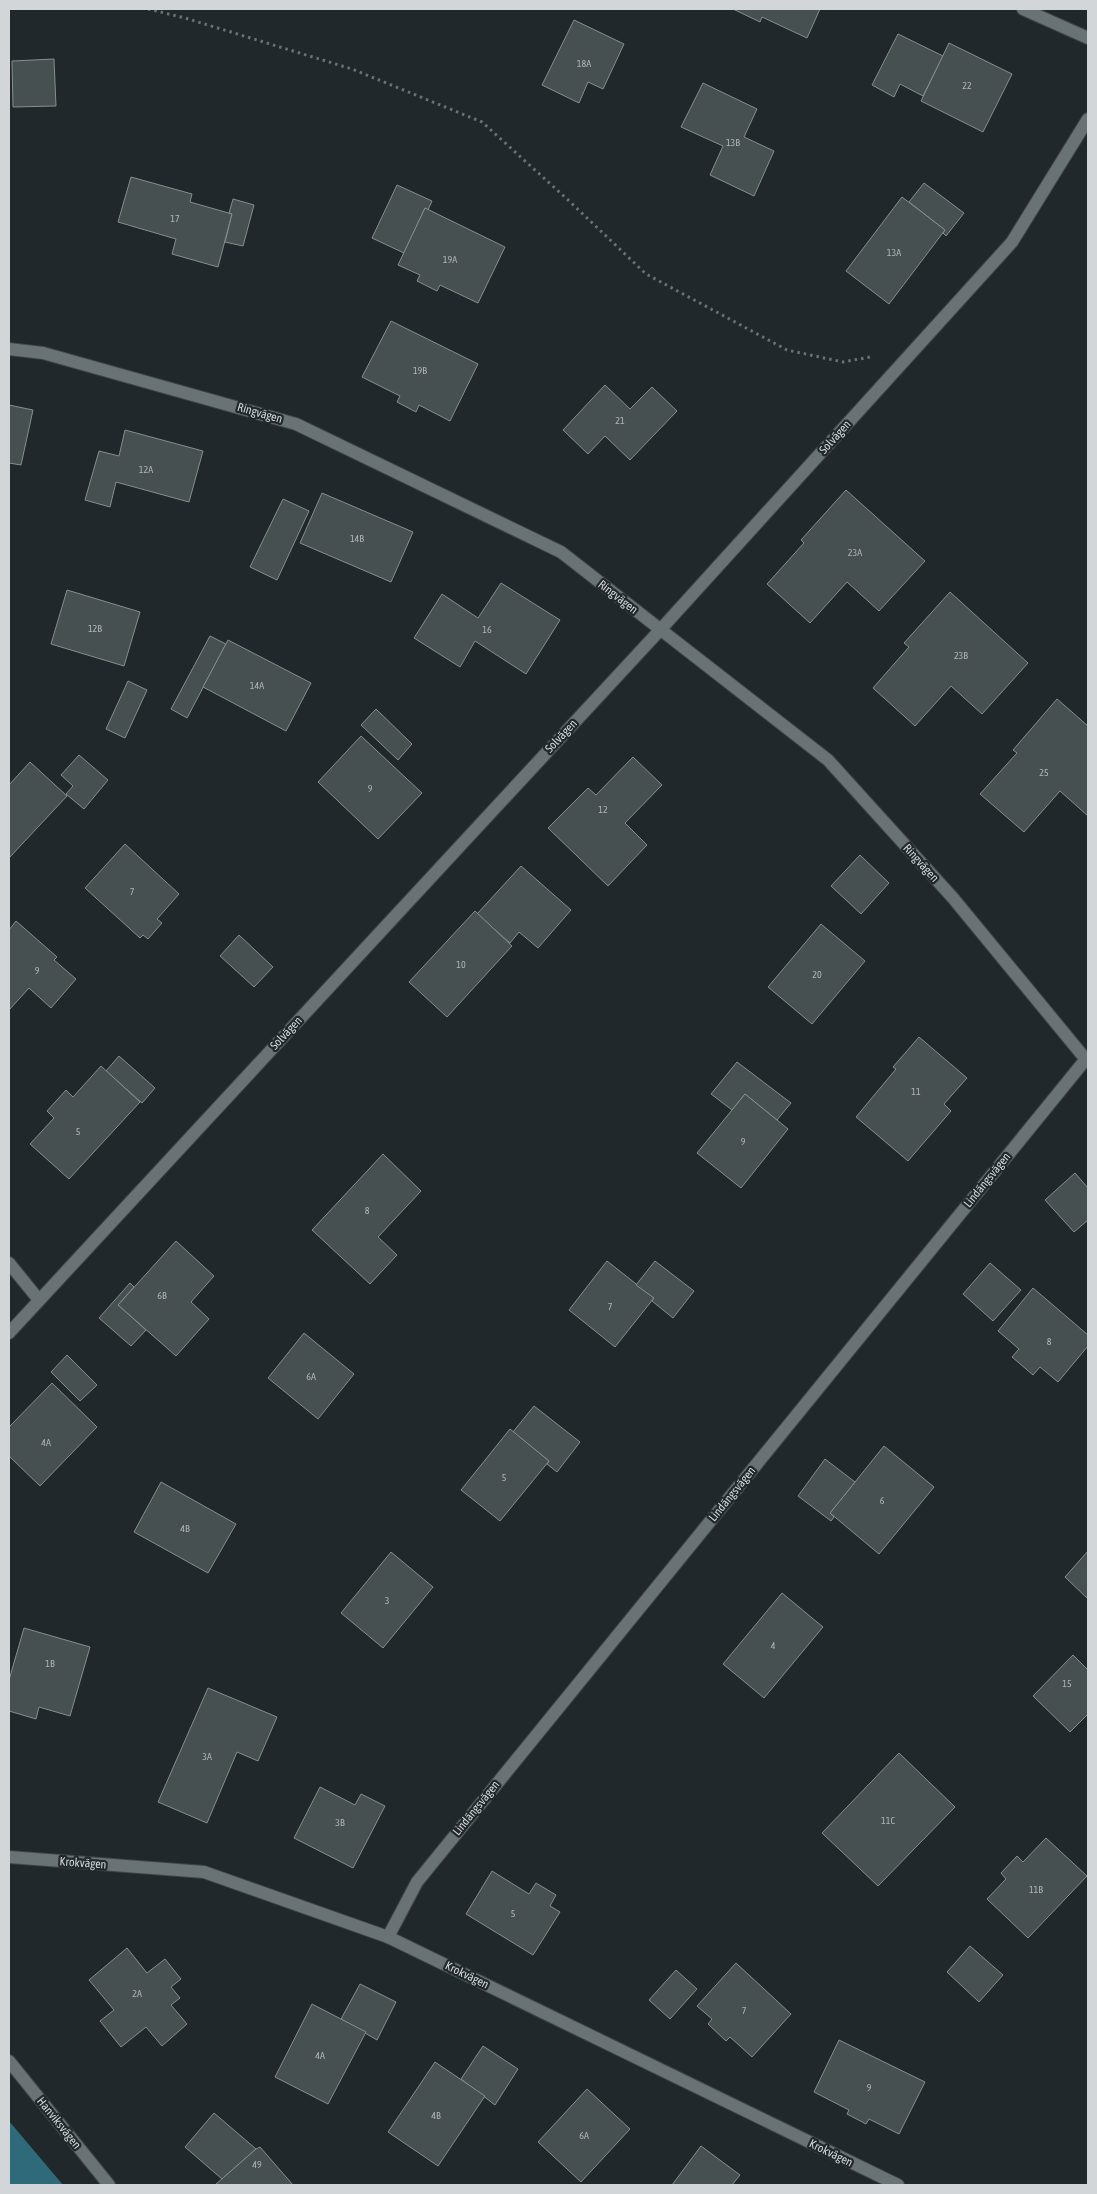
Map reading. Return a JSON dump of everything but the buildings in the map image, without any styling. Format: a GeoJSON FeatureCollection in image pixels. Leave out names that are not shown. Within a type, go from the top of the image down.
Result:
{"type":"FeatureCollection","features":[{"type":"Feature","properties":{"kind":"street"},"geometry":{"type":"LineString","coordinates":[[1023,9],[1088,38]]}},
{"type":"Feature","properties":{"kind":"street","name":"Solvägen"},"geometry":{"type":"LineString","coordinates":[[9,1333],[660,630],[1012,242],[1088,119]]}},
{"type":"Feature","properties":{"kind":"street","name":"Ringvägen"},"geometry":{"type":"LineString","coordinates":[[9,349],[43,353],[296,424],[561,552],[828,760],[952,898],[1087,1060]]}},
{"type":"Feature","properties":{"kind":"street","name":"Lindängsvägen"},"geometry":{"type":"LineString","coordinates":[[388,1937],[416,1882],[1087,1060]]}},
{"type":"Feature","properties":{"kind":"street"},"geometry":{"type":"LineString","coordinates":[[9,1263],[39,1300]]}},
{"type":"Feature","properties":{"kind":"street","name":"Krokvägen"},"geometry":{"type":"LineString","coordinates":[[9,1857],[204,1872],[388,1937],[898,2185]]}},
{"type":"Feature","properties":{"kind":"street","name":"Hanviksvägen"},"geometry":{"type":"LineString","coordinates":[[9,2061],[109,2185]]}},
{"type":"Feature","properties":{"kind":"path"},"geometry":{"type":"LineString","coordinates":[[148,9],[185,18],[352,69],[482,122],[567,198],[646,274],[787,350],[842,362],[914,350]]}},
{"type":"Feature","properties":{"kind":"shaded area"},"geometry":{"type":"Polygon","coordinates":[[[9,2121],[63,2185],[9,2185],[9,2121]]]}}]}
